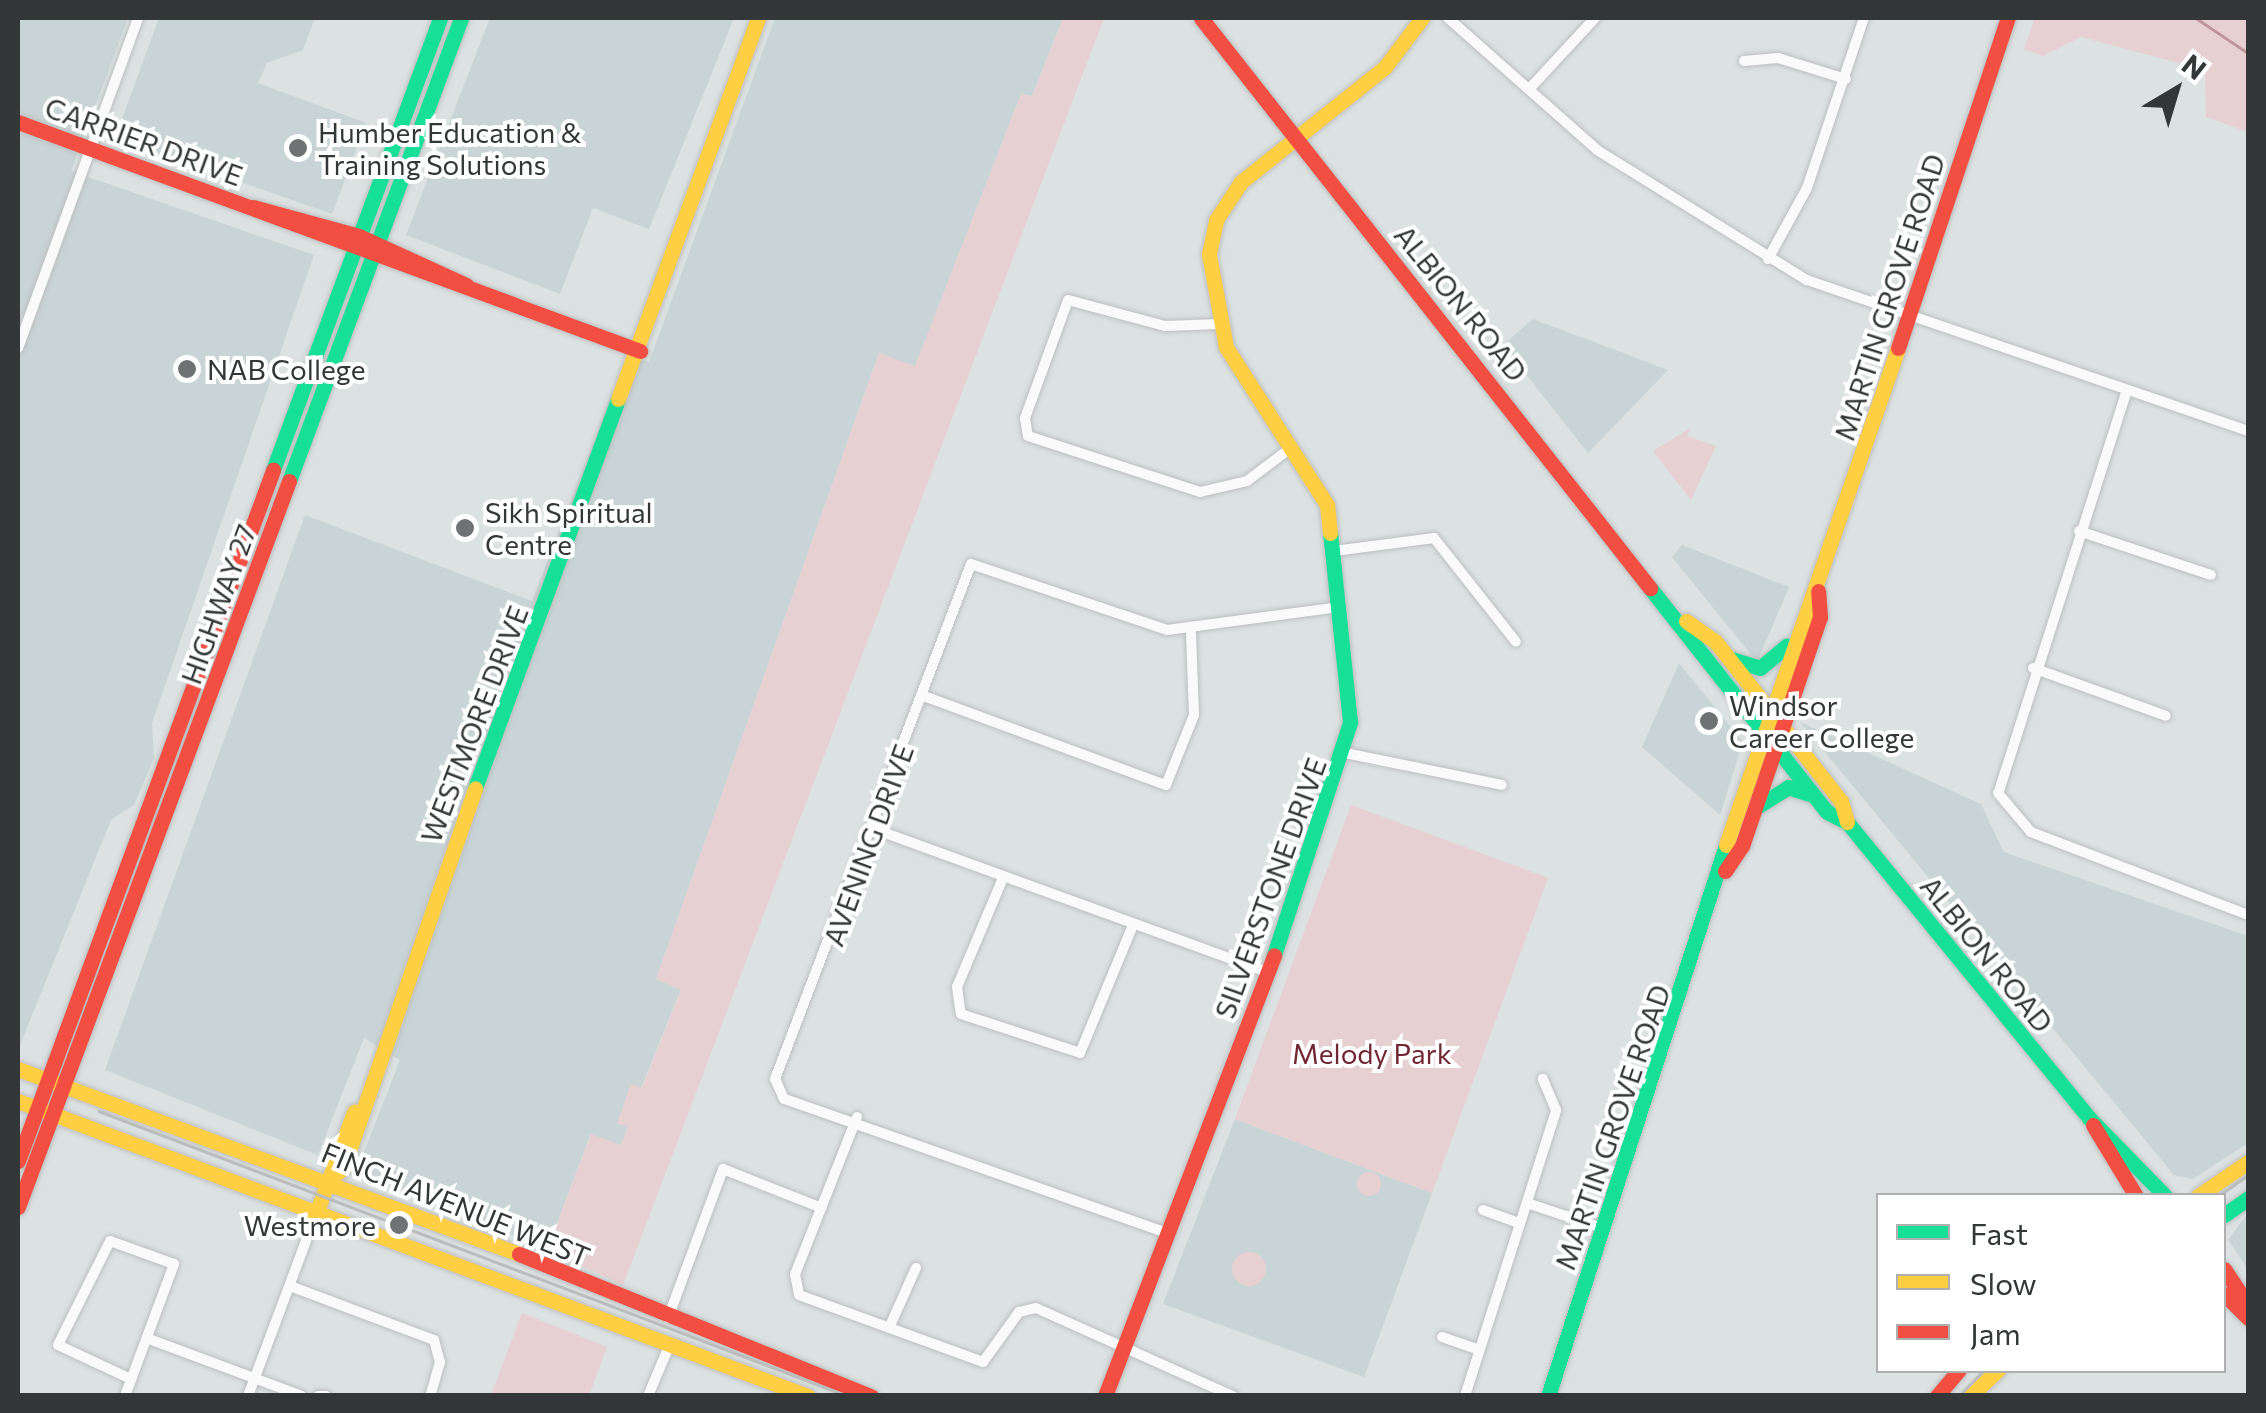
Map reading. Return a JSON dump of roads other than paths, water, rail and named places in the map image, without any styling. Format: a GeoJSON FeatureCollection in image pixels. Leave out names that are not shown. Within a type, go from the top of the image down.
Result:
{"type":"FeatureCollection","features":[{"type":"Feature","properties":{"kind":"main road","name":"HIGHWAY 27"},"geometry":{"type":"LineString","coordinates":[[18,1161],[440,18]]}},
{"type":"Feature","properties":{"kind":"main road","name":"HIGHWAY 27"},"geometry":{"type":"LineString","coordinates":[[18,1207],[56,1114],[461,18]]}},
{"type":"Feature","properties":{"kind":"main road","name":"WESTMORE DRIVE"},"geometry":{"type":"LineString","coordinates":[[317,1212],[640,351],[758,18]]}},
{"type":"Feature","properties":{"kind":"main road","name":"ALBION ROAD"},"geometry":{"type":"LineString","coordinates":[[1201,18],[1682,619],[1816,799],[1847,822]]}},
{"type":"Feature","properties":{"kind":"main road","name":"SILVERSTONE DRIVE"},"geometry":{"type":"LineString","coordinates":[[1105,1396],[1268,972],[1345,752],[1351,703],[1334,551],[1323,492],[1234,366],[1219,324],[1209,254],[1216,220],[1236,187],[1385,67],[1422,18]]}},
{"type":"Feature","properties":{"kind":"main road","name":"MARTIN GROVE ROAD"},"geometry":{"type":"LineString","coordinates":[[1548,1396],[1723,874],[1762,731],[1793,638],[1818,591],[2008,18]]}},
{"type":"Feature","properties":{"kind":"main road","name":"CARRIER DRIVE"},"geometry":{"type":"LineString","coordinates":[[18,122],[356,243],[640,351]]}},
{"type":"Feature","properties":{"kind":"main road","name":"MARTIN GROVE ROAD"},"geometry":{"type":"LineString","coordinates":[[1723,874],[1755,808],[1820,617],[1818,591]]}},
{"type":"Feature","properties":{"kind":"main road","name":"ALBION ROAD"},"geometry":{"type":"LineString","coordinates":[[1682,619],[1728,658],[1782,727],[1847,822],[2089,1118],[2162,1193]]}},
{"type":"Feature","properties":{"kind":"main road"},"geometry":{"type":"LineString","coordinates":[[1728,658],[1760,668],[1793,638]]}},
{"type":"Feature","properties":{"kind":"main road"},"geometry":{"type":"LineString","coordinates":[[1755,808],[1788,787],[1816,799]]}},
{"type":"Feature","properties":{"kind":"main road","name":"FINCH AVENUE WEST"},"geometry":{"type":"LineString","coordinates":[[18,1069],[65,1089],[330,1179],[668,1318],[871,1396]]}},
{"type":"Feature","properties":{"kind":"main road","name":"FINCH AVENUE WEST"},"geometry":{"type":"LineString","coordinates":[[18,1079],[46,1082]]}},
{"type":"Feature","properties":{"kind":"main road","name":"FINCH AVENUE WEST"},"geometry":{"type":"LineString","coordinates":[[18,1101],[808,1396]]}},
{"type":"Feature","properties":{"kind":"main road","name":"ALBION ROAD"},"geometry":{"type":"LineString","coordinates":[[2089,1118],[2134,1193]]}},
{"type":"Feature","properties":{"kind":"main road"},"geometry":{"type":"LineString","coordinates":[[2202,1193],[2248,1162]]}},
{"type":"Feature","properties":{"kind":"main road"},"geometry":{"type":"LineString","coordinates":[[2226,1214],[2248,1198]]}},
{"type":"Feature","properties":{"kind":"main road"},"geometry":{"type":"LineString","coordinates":[[2226,1272],[2248,1305]]}},
{"type":"Feature","properties":{"kind":"main road"},"geometry":{"type":"LineString","coordinates":[[2226,1296],[2248,1318]]}},
{"type":"Feature","properties":{"kind":"main road"},"geometry":{"type":"LineString","coordinates":[[1937,1396],[1956,1373]]}},
{"type":"Feature","properties":{"kind":"main road"},"geometry":{"type":"LineString","coordinates":[[1970,1396],[1995,1373]]}},
{"type":"Feature","properties":{"kind":"street"},"geometry":{"type":"LineString","coordinates":[[18,348],[138,18]]}},
{"type":"Feature","properties":{"kind":"street"},"geometry":{"type":"LineString","coordinates":[[1448,18],[1532,86],[1597,150],[1768,259],[1910,316],[2248,431]]}},
{"type":"Feature","properties":{"kind":"street"},"geometry":{"type":"LineString","coordinates":[[1532,86],[1596,18]]}},
{"type":"Feature","properties":{"kind":"street"},"geometry":{"type":"LineString","coordinates":[[1768,259],[1808,188],[1864,18]]}},
{"type":"Feature","properties":{"kind":"street"},"geometry":{"type":"LineString","coordinates":[[1744,61],[1778,58],[1846,79]]}},
{"type":"Feature","properties":{"kind":"street"},"geometry":{"type":"LineString","coordinates":[[1219,324],[1153,324],[1068,300],[1025,418],[1028,436],[1200,492],[1248,481],[1292,447]]}},
{"type":"Feature","properties":{"kind":"street"},"geometry":{"type":"LineString","coordinates":[[2126,390],[1999,770],[2012,819],[2248,915]]}},
{"type":"Feature","properties":{"kind":"street"},"geometry":{"type":"LineString","coordinates":[[2079,530],[2212,576]]}},
{"type":"Feature","properties":{"kind":"street"},"geometry":{"type":"LineString","coordinates":[[1334,551],[1434,538],[1516,642]]}},
{"type":"Feature","properties":{"kind":"street","name":"AVENING DRIVE"},"geometry":{"type":"LineString","coordinates":[[1170,1234],[857,1117],[784,1099],[774,1087],[876,830],[921,695],[971,564],[1192,633],[1341,607]]}},
{"type":"Feature","properties":{"kind":"street"},"geometry":{"type":"LineString","coordinates":[[921,695],[1166,785],[1194,715],[1192,633]]}},
{"type":"Feature","properties":{"kind":"street"},"geometry":{"type":"LineString","coordinates":[[2033,668],[2166,716]]}},
{"type":"Feature","properties":{"kind":"street"},"geometry":{"type":"LineString","coordinates":[[1345,752],[1502,785]]}},
{"type":"Feature","properties":{"kind":"street"},"geometry":{"type":"LineString","coordinates":[[876,830],[1268,972]]}},
{"type":"Feature","properties":{"kind":"street"},"geometry":{"type":"LineString","coordinates":[[1003,878],[956,987],[960,1014],[1080,1052],[1134,925]]}},
{"type":"Feature","properties":{"kind":"street"},"geometry":{"type":"LineString","coordinates":[[1465,1396],[1556,1110],[1543,1079]]}},
{"type":"Feature","properties":{"kind":"street"},"geometry":{"type":"LineString","coordinates":[[857,1117],[793,1286],[889,1328],[983,1362],[1027,1307],[1230,1395]]}},
{"type":"Feature","properties":{"kind":"street"},"geometry":{"type":"LineString","coordinates":[[668,1318],[723,1169],[822,1208]]}},
{"type":"Feature","properties":{"kind":"street"},"geometry":{"type":"LineString","coordinates":[[1527,1203],[1605,1228]]}},
{"type":"Feature","properties":{"kind":"street"},"geometry":{"type":"LineString","coordinates":[[1483,1210],[1519,1222]]}},
{"type":"Feature","properties":{"kind":"street","name":"WESTMORE DRIVE"},"geometry":{"type":"LineString","coordinates":[[248,1396],[317,1212]]}},
{"type":"Feature","properties":{"kind":"street"},"geometry":{"type":"LineString","coordinates":[[125,1396],[149,1340],[174,1264],[110,1240],[58,1345],[131,1379]]}},
{"type":"Feature","properties":{"kind":"street"},"geometry":{"type":"LineString","coordinates":[[889,1328],[916,1268]]}},
{"type":"Feature","properties":{"kind":"street"},"geometry":{"type":"LineString","coordinates":[[290,1286],[434,1340],[440,1362],[430,1396]]}},
{"type":"Feature","properties":{"kind":"street"},"geometry":{"type":"LineString","coordinates":[[1442,1338],[1479,1350]]}},
{"type":"Feature","properties":{"kind":"street"},"geometry":{"type":"LineString","coordinates":[[149,1340],[302,1396]]}},
{"type":"Feature","properties":{"kind":"street"},"geometry":{"type":"LineString","coordinates":[[648,1396],[670,1344]]}},
{"type":"Feature","properties":{"kind":"street"},"geometry":{"type":"LineString","coordinates":[[318,1396],[326,1396]]}},
{"type":"Feature","properties":{"kind":"waterway"},"geometry":{"type":"LineString","coordinates":[[2196,18],[2248,53]]}},
{"type":"Feature","properties":{"kind":"tram line"},"geometry":{"type":"LineString","coordinates":[[99,1111],[848,1396]]}},
{"type":"Feature","properties":{"kind":"tram line"},"geometry":{"type":"LineString","coordinates":[[2222,1193],[2248,1175]]}},
{"type":"Feature","properties":{"kind":"tram line"},"geometry":{"type":"LineString","coordinates":[[1959,1396],[1981,1373]]}},
{"type":"Feature","properties":{"kind":"place","name":"Humber Education & Training Solutions"},"geometry":{"type":"Point","coordinates":[298,148]}},
{"type":"Feature","properties":{"kind":"place","name":"NAB College"},"geometry":{"type":"Point","coordinates":[187,369]}},
{"type":"Feature","properties":{"kind":"place","name":"Sikh Spiritual Centre"},"geometry":{"type":"Point","coordinates":[465,528]}},
{"type":"Feature","properties":{"kind":"place","name":"Windsor Career College"},"geometry":{"type":"Point","coordinates":[1709,721]}},
{"type":"Feature","properties":{"kind":"place","name":"Westmore"},"geometry":{"type":"Point","coordinates":[399,1225]}},
{"type":"Feature","properties":{"kind":"park label","name":"Melody Park"},"geometry":{"type":"Point","coordinates":[1372,1053]}}]}
